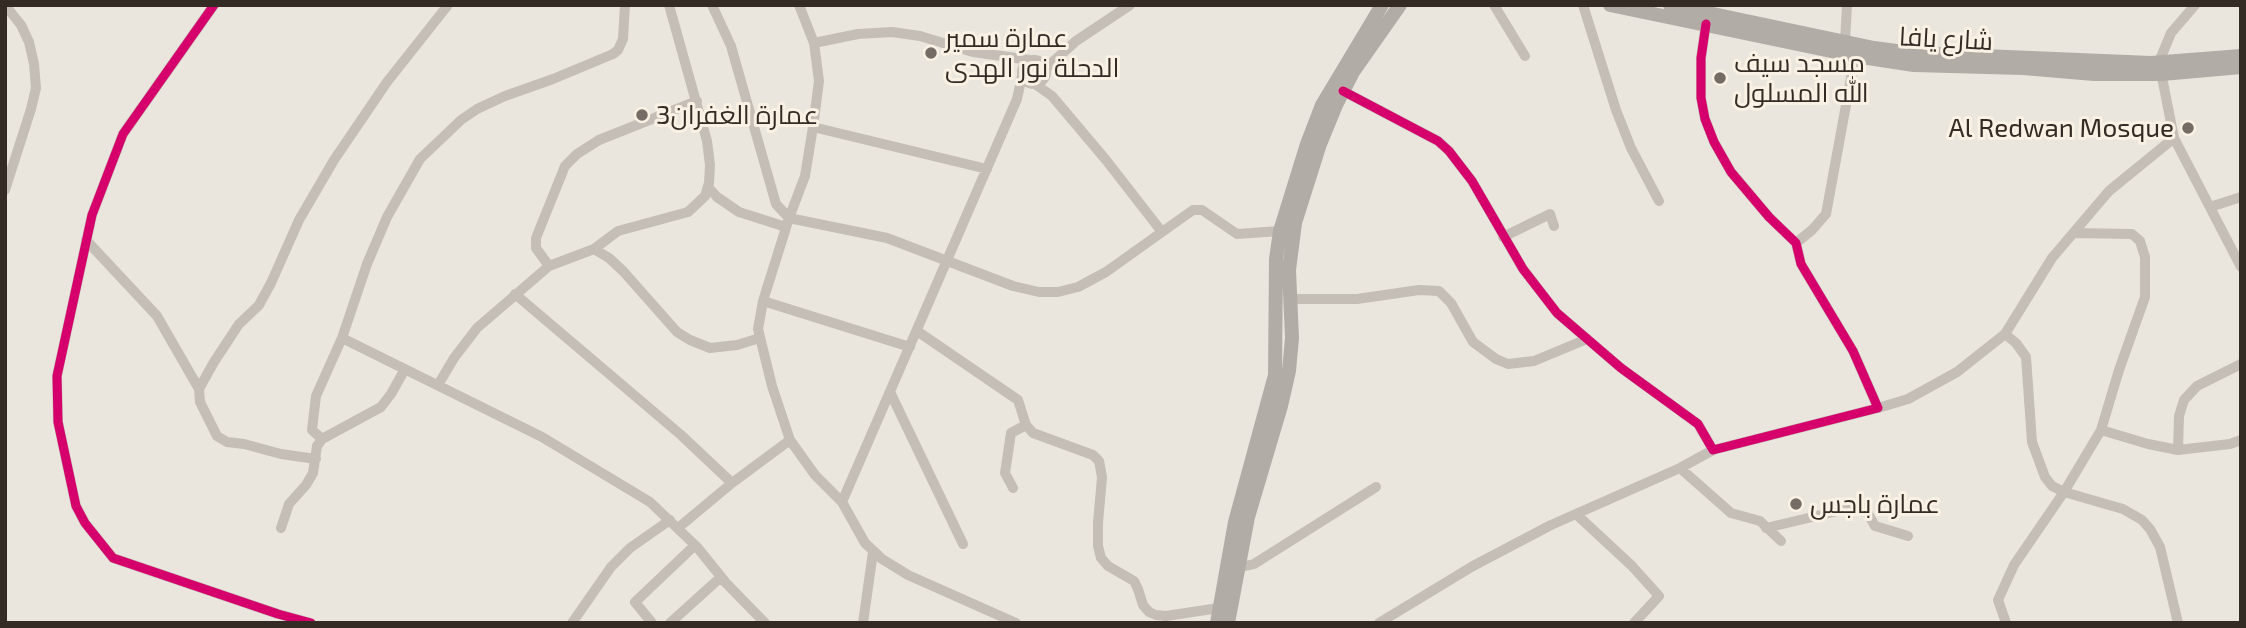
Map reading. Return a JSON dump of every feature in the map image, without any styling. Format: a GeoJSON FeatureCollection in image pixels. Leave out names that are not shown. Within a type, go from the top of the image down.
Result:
{"type":"FeatureCollection","features":[{"type":"Feature","properties":{"kind":"main road"},"geometry":{"type":"LineString","coordinates":[[1216,623],[1235,523],[1275,375],[1276,259],[1280,231],[1322,105],[1382,5]]}},
{"type":"Feature","properties":{"kind":"main road"},"geometry":{"type":"LineString","coordinates":[[1228,623],[1248,517],[1289,371],[1292,338],[1289,270],[1295,223],[1320,144],[1343,91],[1353,72],[1400,5]]}},
{"type":"Feature","properties":{"kind":"main road","name":"شارع يافا"},"geometry":{"type":"LineString","coordinates":[[1611,5],[1914,65],[2023,68],[2094,74],[2241,56]]}},
{"type":"Feature","properties":{"kind":"main road","name":"شارع يافا"},"geometry":{"type":"LineString","coordinates":[[1670,5],[1845,42],[1911,53],[2160,68],[2241,67]]}},
{"type":"Feature","properties":{"kind":"street"},"geometry":{"type":"LineString","coordinates":[[5,5],[21,24],[29,42],[36,88],[5,190]]}},
{"type":"Feature","properties":{"kind":"street"},"geometry":{"type":"LineString","coordinates":[[214,5],[123,134],[92,215],[57,376],[58,422],[76,506],[85,523],[113,558],[311,623]]}},
{"type":"Feature","properties":{"kind":"street"},"geometry":{"type":"LineString","coordinates":[[199,389],[239,324],[259,305],[299,220],[334,160],[387,82],[448,5]]}},
{"type":"Feature","properties":{"kind":"street"},"geometry":{"type":"LineString","coordinates":[[323,439],[312,430],[316,396],[342,338],[367,264],[387,217],[420,159],[461,120],[477,109],[618,50],[623,39],[625,5]]}},
{"type":"Feature","properties":{"kind":"street"},"geometry":{"type":"LineString","coordinates":[[438,385],[477,328],[549,266],[594,249],[618,231],[688,212],[699,204],[708,187],[708,141],[669,5]]}},
{"type":"Feature","properties":{"kind":"street"},"geometry":{"type":"LineString","coordinates":[[712,5],[731,46],[776,204],[787,222]]}},
{"type":"Feature","properties":{"kind":"street"},"geometry":{"type":"LineString","coordinates":[[799,5],[814,43],[819,81],[805,176],[787,222],[759,321],[760,338],[772,386],[790,440],[815,475],[842,502],[873,552],[908,575],[1016,623]]}},
{"type":"Feature","properties":{"kind":"street"},"geometry":{"type":"LineString","coordinates":[[1028,79],[1042,80],[1045,71],[1072,44],[1129,5]]}},
{"type":"Feature","properties":{"kind":"street"},"geometry":{"type":"LineString","coordinates":[[1494,5],[1525,56]]}},
{"type":"Feature","properties":{"kind":"street"},"geometry":{"type":"LineString","coordinates":[[1583,5],[1616,110],[1631,148],[1659,201]]}},
{"type":"Feature","properties":{"kind":"street"},"geometry":{"type":"LineString","coordinates":[[1845,42],[1847,5]]}},
{"type":"Feature","properties":{"kind":"street"},"geometry":{"type":"LineString","coordinates":[[2195,5],[2171,33],[2160,68],[2174,138],[2241,267]]}},
{"type":"Feature","properties":{"kind":"street"},"geometry":{"type":"LineString","coordinates":[[1706,24],[1701,58],[1701,98],[1713,142],[1731,172],[1769,217],[1796,243],[1801,264],[1853,351],[1878,408]]}},
{"type":"Feature","properties":{"kind":"street"},"geometry":{"type":"LineString","coordinates":[[814,43],[858,34],[892,32],[920,36],[973,52],[1041,62],[1052,96]]}},
{"type":"Feature","properties":{"kind":"street"},"geometry":{"type":"LineString","coordinates":[[842,502],[1028,79],[1024,65],[1072,44]]}},
{"type":"Feature","properties":{"kind":"street"},"geometry":{"type":"LineString","coordinates":[[1796,243],[1826,214],[1855,55]]}},
{"type":"Feature","properties":{"kind":"street"},"geometry":{"type":"LineString","coordinates":[[1000,56],[1052,96],[1107,160],[1162,232]]}},
{"type":"Feature","properties":{"kind":"street"},"geometry":{"type":"LineString","coordinates":[[1343,91],[1438,141],[1450,151],[1472,181],[1522,269],[1557,313],[1621,368],[1698,424],[1713,450]]}},
{"type":"Feature","properties":{"kind":"street"},"geometry":{"type":"LineString","coordinates":[[549,266],[536,248],[536,238],[565,166],[577,153],[599,140],[697,101]]}},
{"type":"Feature","properties":{"kind":"street"},"geometry":{"type":"LineString","coordinates":[[813,127],[987,169]]}},
{"type":"Feature","properties":{"kind":"street"},"geometry":{"type":"LineString","coordinates":[[1379,623],[1473,566],[1713,450],[1908,400],[1957,372],[2005,334],[2052,258],[2109,191],[2174,138]]}},
{"type":"Feature","properties":{"kind":"street"},"geometry":{"type":"LineString","coordinates":[[708,187],[717,197],[739,212],[887,238],[1013,286],[1039,292],[1058,292],[1078,287],[1106,272],[1193,210],[1202,210],[1237,234],[1280,231]]}},
{"type":"Feature","properties":{"kind":"street"},"geometry":{"type":"LineString","coordinates":[[2210,207],[2241,197]]}},
{"type":"Feature","properties":{"kind":"street"},"geometry":{"type":"LineString","coordinates":[[1503,237],[1550,214],[1554,226]]}},
{"type":"Feature","properties":{"kind":"street"},"geometry":{"type":"LineString","coordinates":[[2006,623],[1998,600],[2014,565],[2064,492],[2101,430],[2145,297],[2145,257],[2140,241],[2132,234],[2074,233]]}},
{"type":"Feature","properties":{"kind":"street"},"geometry":{"type":"LineString","coordinates":[[86,240],[157,316],[199,389],[201,402],[217,436],[226,442],[316,459]]}},
{"type":"Feature","properties":{"kind":"street"},"geometry":{"type":"LineString","coordinates":[[594,249],[623,271],[677,332],[690,340],[710,348],[737,345],[760,338]]}},
{"type":"Feature","properties":{"kind":"street"},"geometry":{"type":"LineString","coordinates":[[1289,299],[1357,299],[1419,290],[1438,291],[1451,303],[1473,342],[1496,359],[1508,364],[1534,361],[1587,339]]}},
{"type":"Feature","properties":{"kind":"street"},"geometry":{"type":"LineString","coordinates":[[515,294],[681,435],[732,483]]}},
{"type":"Feature","properties":{"kind":"street"},"geometry":{"type":"LineString","coordinates":[[763,301],[909,347]]}},
{"type":"Feature","properties":{"kind":"street"},"geometry":{"type":"LineString","coordinates":[[917,331],[1018,400],[1026,425],[1033,433],[1093,455],[1098,461],[1102,477],[1098,523],[1101,558],[1108,566],[1134,581],[1143,605],[1149,612],[1166,616],[1219,608]]}},
{"type":"Feature","properties":{"kind":"street"},"geometry":{"type":"LineString","coordinates":[[2005,334],[2023,350],[2026,357],[2032,442],[2045,477],[2052,486],[2064,492],[2123,509],[2142,520],[2160,547],[2178,623]]}},
{"type":"Feature","properties":{"kind":"street"},"geometry":{"type":"LineString","coordinates":[[342,338],[542,436],[650,502],[695,545],[765,623]]}},
{"type":"Feature","properties":{"kind":"street"},"geometry":{"type":"LineString","coordinates":[[2178,450],[2179,416],[2184,400],[2197,386],[2241,364]]}},
{"type":"Feature","properties":{"kind":"street"},"geometry":{"type":"LineString","coordinates":[[281,528],[289,504],[313,473],[317,446],[323,439],[381,407],[405,369]]}},
{"type":"Feature","properties":{"kind":"street"},"geometry":{"type":"LineString","coordinates":[[890,392],[963,544]]}},
{"type":"Feature","properties":{"kind":"street"},"geometry":{"type":"LineString","coordinates":[[1013,488],[1005,473],[1011,433],[1026,425]]}},
{"type":"Feature","properties":{"kind":"street"},"geometry":{"type":"LineString","coordinates":[[2101,430],[2178,450],[2230,444],[2241,440]]}},
{"type":"Feature","properties":{"kind":"street"},"geometry":{"type":"LineString","coordinates":[[572,623],[605,575],[630,548],[674,524],[790,440]]}},
{"type":"Feature","properties":{"kind":"street"},"geometry":{"type":"LineString","coordinates":[[1680,468],[1731,513],[1760,521],[1781,541]]}},
{"type":"Feature","properties":{"kind":"street"},"geometry":{"type":"LineString","coordinates":[[1237,568],[1254,564],[1376,487]]}},
{"type":"Feature","properties":{"kind":"street"},"geometry":{"type":"LineString","coordinates":[[1766,528],[1863,505],[1875,526],[1908,536]]}},
{"type":"Feature","properties":{"kind":"street"},"geometry":{"type":"LineString","coordinates":[[1576,514],[1632,566],[1659,596],[1634,623]]}},
{"type":"Feature","properties":{"kind":"street"},"geometry":{"type":"LineString","coordinates":[[652,623],[635,603],[695,545]]}},
{"type":"Feature","properties":{"kind":"street"},"geometry":{"type":"LineString","coordinates":[[863,623],[873,552]]}},
{"type":"Feature","properties":{"kind":"street"},"geometry":{"type":"LineString","coordinates":[[670,623],[722,577]]}},
{"type":"Feature","properties":{"kind":"cycle path"},"geometry":{"type":"LineString","coordinates":[[214,5],[123,134],[92,215],[57,376],[58,422],[76,506],[85,523],[113,558],[311,623]]}},
{"type":"Feature","properties":{"kind":"cycle path"},"geometry":{"type":"LineString","coordinates":[[1343,91],[1438,141],[1449,151],[1472,181],[1523,269],[1557,313],[1621,368],[1698,424],[1713,450],[1878,408],[1853,351],[1801,264],[1796,243],[1769,217],[1731,172],[1714,142],[1705,119],[1701,98],[1701,58],[1706,24]]}},
{"type":"Feature","properties":{"kind":"place","name":"عمارة سمير الدحلة نور الهدى"},"geometry":{"type":"Point","coordinates":[931,53]}},
{"type":"Feature","properties":{"kind":"place","name":"مسجد سيف الله المسلول"},"geometry":{"type":"Point","coordinates":[1720,78]}},
{"type":"Feature","properties":{"kind":"place","name":"عمارة الغفران3"},"geometry":{"type":"Point","coordinates":[642,115]}},
{"type":"Feature","properties":{"kind":"place","name":"Al Redwan Mosque"},"geometry":{"type":"Point","coordinates":[2188,128]}},
{"type":"Feature","properties":{"kind":"place","name":"عمارة باجس"},"geometry":{"type":"Point","coordinates":[1796,504]}}]}
